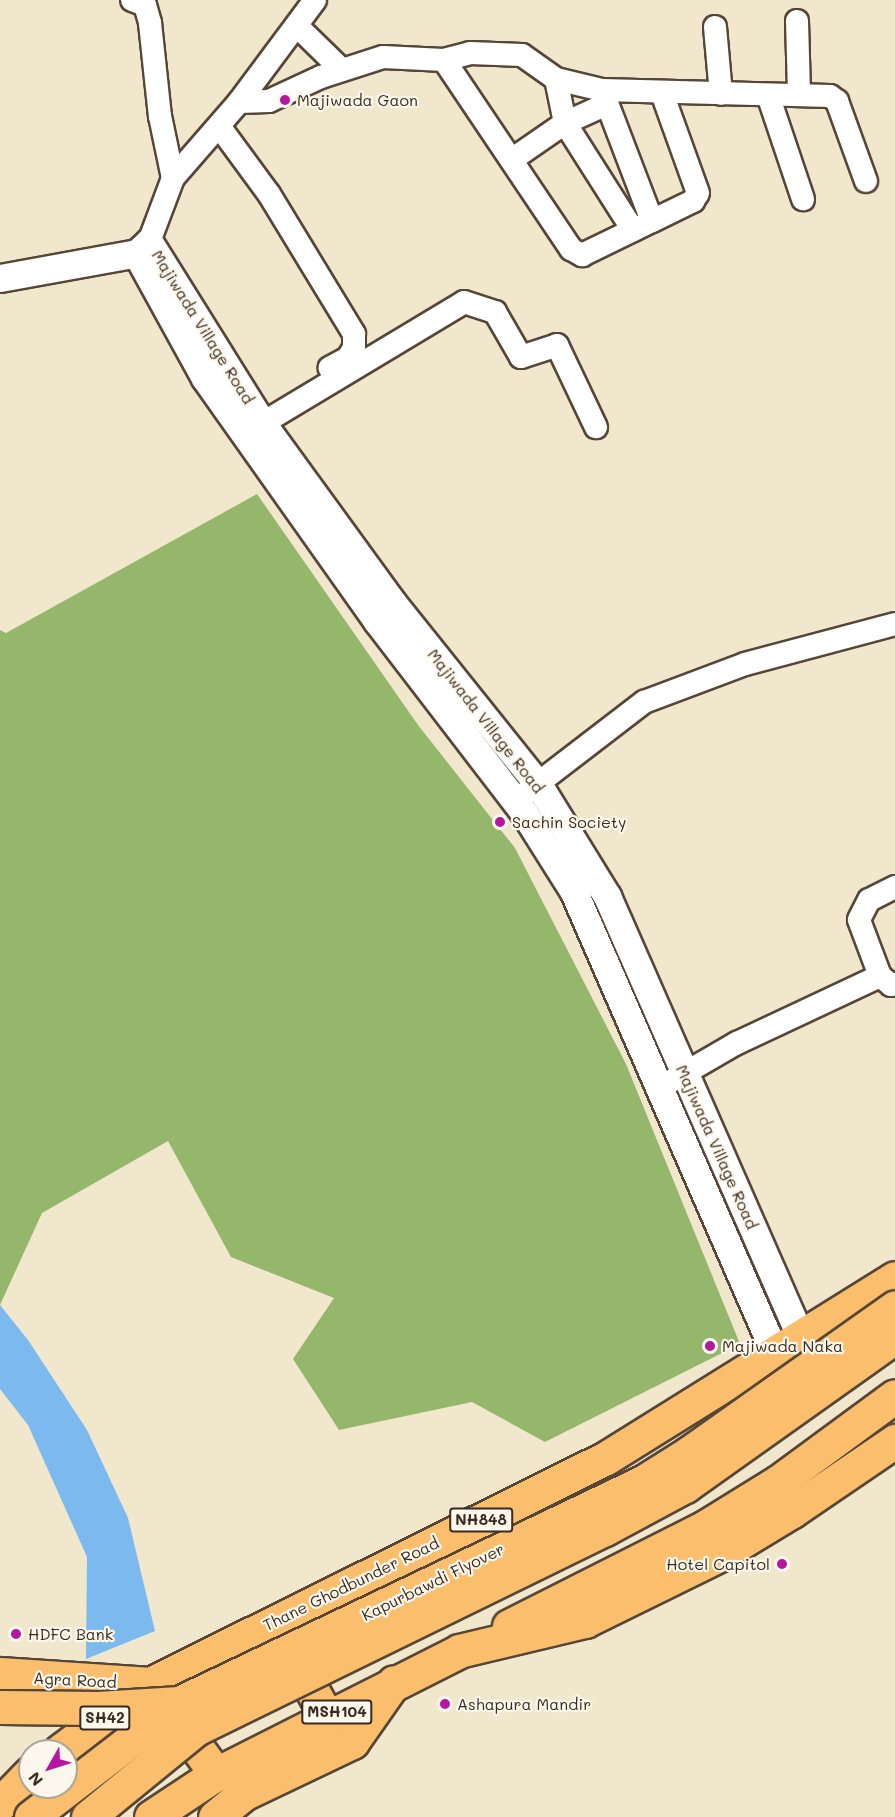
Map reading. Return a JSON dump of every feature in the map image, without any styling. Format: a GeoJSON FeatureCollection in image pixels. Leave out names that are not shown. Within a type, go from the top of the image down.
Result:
{"type":"FeatureCollection","features":[{"type":"Feature","properties":{"kind":"main road","name":"Thane Ghodbunder Road"},"geometry":{"type":"LineString","coordinates":[[76,1739],[150,1684],[606,1458],[787,1343],[895,1278]]}},
{"type":"Feature","properties":{"kind":"main road","name":"Kapurbawdi Flyover"},"geometry":{"type":"LineString","coordinates":[[31,1817],[179,1703],[642,1482],[688,1453],[895,1306]]}},
{"type":"Feature","properties":{"kind":"main road","name":"Kapurbawdi Flyover"},"geometry":{"type":"LineString","coordinates":[[72,1808],[196,1729],[605,1529],[685,1486],[895,1337]]}},
{"type":"Feature","properties":{"kind":"main road"},"geometry":{"type":"LineString","coordinates":[[459,1651],[714,1522],[778,1482],[895,1396]]}},
{"type":"Feature","properties":{"kind":"main road"},"geometry":{"type":"LineString","coordinates":[[459,1651],[585,1621],[723,1553],[895,1441]]}},
{"type":"Feature","properties":{"kind":"main road"},"geometry":{"type":"LineString","coordinates":[[275,1622],[327,1717]]}},
{"type":"Feature","properties":{"kind":"main road","name":"MSH104"},"geometry":{"type":"LineString","coordinates":[[216,1774],[459,1651]]}},
{"type":"Feature","properties":{"kind":"main road","name":"Agra Road"},"geometry":{"type":"LineString","coordinates":[[0,1674],[150,1684]]}},
{"type":"Feature","properties":{"kind":"main road"},"geometry":{"type":"LineString","coordinates":[[215,1817],[244,1793],[352,1743],[394,1682]]}},
{"type":"Feature","properties":{"kind":"main road"},"geometry":{"type":"LineString","coordinates":[[150,1684],[216,1774],[151,1817]]}},
{"type":"Feature","properties":{"kind":"main road"},"geometry":{"type":"LineString","coordinates":[[0,1707],[86,1708],[179,1703]]}},
{"type":"Feature","properties":{"kind":"main road"},"geometry":{"type":"LineString","coordinates":[[0,1768],[18,1771]]}},
{"type":"Feature","properties":{"kind":"main road"},"geometry":{"type":"LineString","coordinates":[[0,1804],[18,1785]]}},
{"type":"Feature","properties":{"kind":"street","name":"Majiwada Village Road"},"geometry":{"type":"LineString","coordinates":[[315,0],[239,102],[173,178],[143,247],[254,422],[392,602],[538,784],[579,875],[607,896],[684,1074],[787,1343]]}},
{"type":"Feature","properties":{"kind":"street"},"geometry":{"type":"LineString","coordinates":[[142,2],[150,23],[160,116],[173,178]]}},
{"type":"Feature","properties":{"kind":"street"},"geometry":{"type":"LineString","coordinates":[[797,21],[799,94]]}},
{"type":"Feature","properties":{"kind":"street"},"geometry":{"type":"LineString","coordinates":[[297,26],[342,69]]}},
{"type":"Feature","properties":{"kind":"street"},"geometry":{"type":"LineString","coordinates":[[715,27],[721,94]]}},
{"type":"Feature","properties":{"kind":"street"},"geometry":{"type":"LineString","coordinates":[[239,102],[269,101],[342,69],[383,57],[444,60],[470,53],[522,56],[556,79],[604,97],[662,93],[830,96],[837,100],[866,181]]}},
{"type":"Feature","properties":{"kind":"street"},"geometry":{"type":"LineString","coordinates":[[444,60],[571,249],[582,255],[693,201],[698,193],[662,93]]}},
{"type":"Feature","properties":{"kind":"street"},"geometry":{"type":"LineString","coordinates":[[556,79],[565,123],[642,226]]}},
{"type":"Feature","properties":{"kind":"street"},"geometry":{"type":"LineString","coordinates":[[768,95],[803,199]]}},
{"type":"Feature","properties":{"kind":"street"},"geometry":{"type":"LineString","coordinates":[[604,97],[642,226]]}},
{"type":"Feature","properties":{"kind":"street"},"geometry":{"type":"LineString","coordinates":[[520,154],[604,97]]}},
{"type":"Feature","properties":{"kind":"street"},"geometry":{"type":"LineString","coordinates":[[219,126],[269,194],[354,334],[354,348],[348,358],[254,422]]}},
{"type":"Feature","properties":{"kind":"street"},"geometry":{"type":"LineString","coordinates":[[0,278],[143,247]]}},
{"type":"Feature","properties":{"kind":"street"},"geometry":{"type":"LineString","coordinates":[[254,422],[464,302],[495,312],[521,357],[557,345],[596,426]]}},
{"type":"Feature","properties":{"kind":"street"},"geometry":{"type":"LineString","coordinates":[[254,422],[377,621],[515,801],[579,875],[661,1087],[787,1343]]}},
{"type":"Feature","properties":{"kind":"street"},"geometry":{"type":"LineString","coordinates":[[515,801],[644,702],[744,664],[895,624]]}},
{"type":"Feature","properties":{"kind":"street"},"geometry":{"type":"LineString","coordinates":[[661,1087],[737,1043],[888,980],[859,920],[869,900],[895,886]]}},
{"type":"Feature","properties":{"kind":"green space"},"geometry":{"type":"Polygon","coordinates":[[[257,494],[418,725],[515,848],[626,1064],[740,1344],[545,1442],[472,1402],[339,1430],[293,1359],[334,1298],[231,1257],[168,1141],[42,1213],[0,1305],[0,630],[6,633],[257,494]]]}},
{"type":"Feature","properties":{"kind":"water"},"geometry":{"type":"Polygon","coordinates":[[[0,1305],[28,1340],[87,1430],[128,1518],[155,1631],[86,1659],[87,1557],[28,1425],[0,1389],[0,1305]]]}},
{"type":"Feature","properties":{"kind":"place","name":"Majiwada Gaon"},"geometry":{"type":"Point","coordinates":[285,100]}},
{"type":"Feature","properties":{"kind":"place","name":"Sachin Society"},"geometry":{"type":"Point","coordinates":[500,822]}},
{"type":"Feature","properties":{"kind":"place","name":"Majiwada Naka"},"geometry":{"type":"Point","coordinates":[710,1346]}},
{"type":"Feature","properties":{"kind":"place","name":"Hotel Capitol"},"geometry":{"type":"Point","coordinates":[782,1564]}},
{"type":"Feature","properties":{"kind":"place","name":"HDFC Bank"},"geometry":{"type":"Point","coordinates":[16,1634]}},
{"type":"Feature","properties":{"kind":"place","name":"Ashapura Mandir"},"geometry":{"type":"Point","coordinates":[445,1704]}}]}
